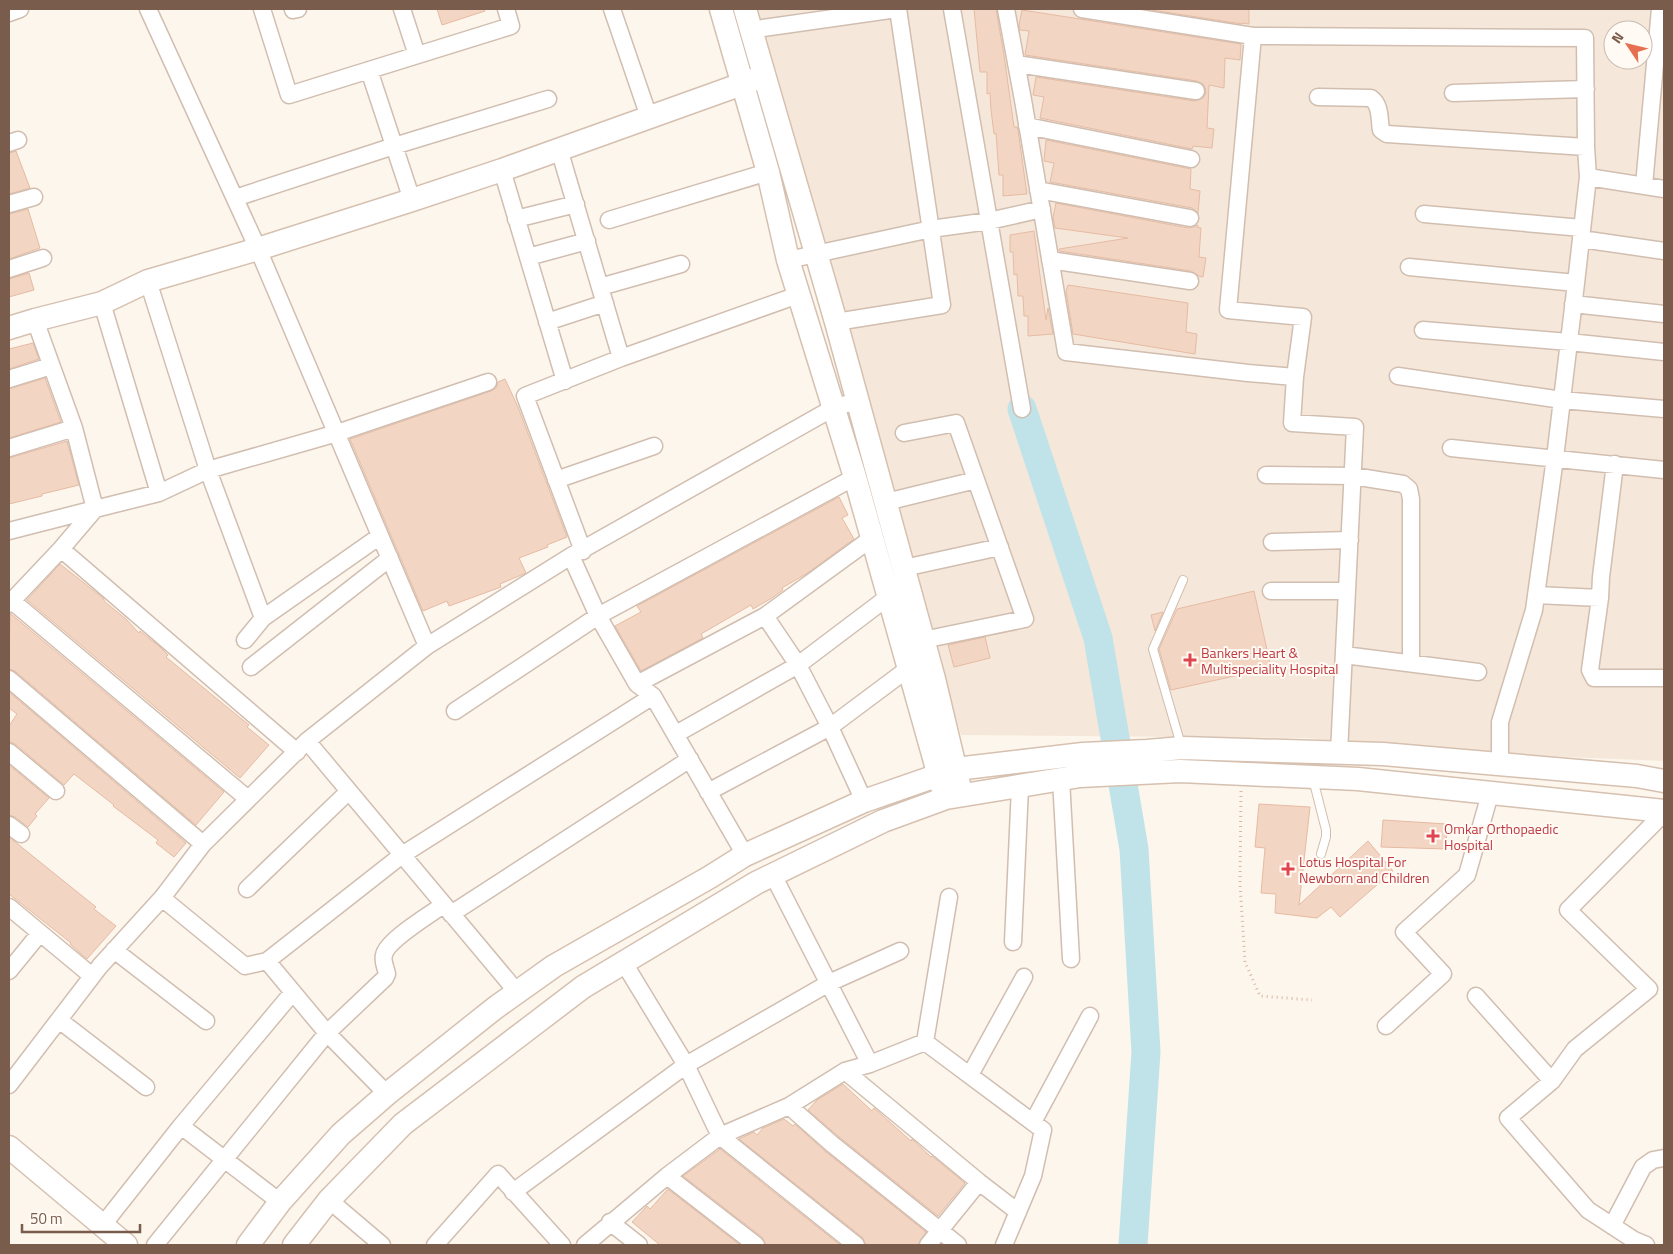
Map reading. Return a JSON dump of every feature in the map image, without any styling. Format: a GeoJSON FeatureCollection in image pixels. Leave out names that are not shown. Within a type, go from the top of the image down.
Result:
{"type":"FeatureCollection","features":[{"type":"Feature","properties":{"kind":"street"},"geometry":{"type":"LineString","coordinates":[[9,13],[20,9]]}},
{"type":"Feature","properties":{"kind":"street"},"geometry":{"type":"LineString","coordinates":[[148,9],[258,249],[427,646]]}},
{"type":"Feature","properties":{"kind":"street"},"geometry":{"type":"LineString","coordinates":[[262,9],[289,95],[511,26],[506,9]]}},
{"type":"Feature","properties":{"kind":"street"},"geometry":{"type":"LineString","coordinates":[[402,9],[417,55]]}},
{"type":"Feature","properties":{"kind":"street"},"geometry":{"type":"LineString","coordinates":[[612,9],[649,117]]}},
{"type":"Feature","properties":{"kind":"street"},"geometry":{"type":"LineString","coordinates":[[721,9],[768,172],[798,295],[855,477],[909,668],[948,772]]}},
{"type":"Feature","properties":{"kind":"street"},"geometry":{"type":"LineString","coordinates":[[744,9],[836,322],[904,568],[923,640],[953,797]]}},
{"type":"Feature","properties":{"kind":"street"},"geometry":{"type":"LineString","coordinates":[[763,28],[898,9],[942,305],[836,322]]}},
{"type":"Feature","properties":{"kind":"street"},"geometry":{"type":"LineString","coordinates":[[952,9],[1022,408]]}},
{"type":"Feature","properties":{"kind":"street"},"geometry":{"type":"LineString","coordinates":[[1006,9],[1066,352],[1295,377]]}},
{"type":"Feature","properties":{"kind":"street"},"geometry":{"type":"LineString","coordinates":[[1082,9],[1253,36],[1585,38],[1588,177],[1576,283],[1534,610],[1500,722],[1500,765]]}},
{"type":"Feature","properties":{"kind":"street"},"geometry":{"type":"LineString","coordinates":[[1644,186],[1660,9]]}},
{"type":"Feature","properties":{"kind":"street"},"geometry":{"type":"LineString","coordinates":[[1253,36],[1228,310],[1303,317],[1295,377],[1292,423],[1355,427],[1339,753]]}},
{"type":"Feature","properties":{"kind":"street"},"geometry":{"type":"LineString","coordinates":[[1016,64],[1196,91]]}},
{"type":"Feature","properties":{"kind":"street"},"geometry":{"type":"LineString","coordinates":[[369,70],[412,200]]}},
{"type":"Feature","properties":{"kind":"street"},"geometry":{"type":"LineString","coordinates":[[9,328],[102,303],[148,281],[258,249],[502,170],[764,76]]}},
{"type":"Feature","properties":{"kind":"street"},"geometry":{"type":"LineString","coordinates":[[1453,93],[1586,89]]}},
{"type":"Feature","properties":{"kind":"street"},"geometry":{"type":"LineString","coordinates":[[1318,97],[1371,98],[1378,106],[1381,130],[1388,134],[1586,148]]}},
{"type":"Feature","properties":{"kind":"street"},"geometry":{"type":"LineString","coordinates":[[235,198],[394,146],[548,100]]}},
{"type":"Feature","properties":{"kind":"street"},"geometry":{"type":"LineString","coordinates":[[1027,126],[1191,159]]}},
{"type":"Feature","properties":{"kind":"street"},"geometry":{"type":"LineString","coordinates":[[559,149],[621,358]]}},
{"type":"Feature","properties":{"kind":"street"},"geometry":{"type":"LineString","coordinates":[[502,170],[565,381]]}},
{"type":"Feature","properties":{"kind":"street"},"geometry":{"type":"LineString","coordinates":[[609,220],[768,172]]}},
{"type":"Feature","properties":{"kind":"street"},"geometry":{"type":"LineString","coordinates":[[1588,177],[1664,188]]}},
{"type":"Feature","properties":{"kind":"street"},"geometry":{"type":"LineString","coordinates":[[1038,190],[1190,218]]}},
{"type":"Feature","properties":{"kind":"street"},"geometry":{"type":"LineString","coordinates":[[9,204],[34,197]]}},
{"type":"Feature","properties":{"kind":"street"},"geometry":{"type":"LineString","coordinates":[[516,219],[576,204]]}},
{"type":"Feature","properties":{"kind":"street"},"geometry":{"type":"LineString","coordinates":[[788,260],[931,229],[990,221],[1042,209]]}},
{"type":"Feature","properties":{"kind":"street"},"geometry":{"type":"LineString","coordinates":[[1424,214],[1581,233],[1664,251]]}},
{"type":"Feature","properties":{"kind":"street"},"geometry":{"type":"LineString","coordinates":[[528,257],[587,241]]}},
{"type":"Feature","properties":{"kind":"street"},"geometry":{"type":"LineString","coordinates":[[9,269],[43,258]]}},
{"type":"Feature","properties":{"kind":"street"},"geometry":{"type":"LineString","coordinates":[[1050,260],[1190,281]]}},
{"type":"Feature","properties":{"kind":"street"},"geometry":{"type":"LineString","coordinates":[[600,286],[681,264]]}},
{"type":"Feature","properties":{"kind":"street"},"geometry":{"type":"LineString","coordinates":[[1409,267],[1576,283]]}},
{"type":"Feature","properties":{"kind":"street"},"geometry":{"type":"LineString","coordinates":[[148,281],[208,470],[262,618]]}},
{"type":"Feature","properties":{"kind":"street"},"geometry":{"type":"LineString","coordinates":[[745,855],[653,696],[636,684],[598,616],[556,480],[525,396],[621,358],[798,295]]}},
{"type":"Feature","properties":{"kind":"street"},"geometry":{"type":"LineString","coordinates":[[547,322],[605,302]]}},
{"type":"Feature","properties":{"kind":"street"},"geometry":{"type":"LineString","coordinates":[[102,303],[159,493]]}},
{"type":"Feature","properties":{"kind":"street"},"geometry":{"type":"LineString","coordinates":[[1573,304],[1664,314]]}},
{"type":"Feature","properties":{"kind":"street"},"geometry":{"type":"LineString","coordinates":[[35,320],[74,428],[95,509]]}},
{"type":"Feature","properties":{"kind":"street"},"geometry":{"type":"LineString","coordinates":[[1423,330],[1664,352]]}},
{"type":"Feature","properties":{"kind":"street"},"geometry":{"type":"LineString","coordinates":[[9,380],[51,366]]}},
{"type":"Feature","properties":{"kind":"street"},"geometry":{"type":"LineString","coordinates":[[1398,376],[1562,400],[1664,409]]}},
{"type":"Feature","properties":{"kind":"street"},"geometry":{"type":"LineString","coordinates":[[9,531],[159,493],[208,470],[336,433],[488,382]]}},
{"type":"Feature","properties":{"kind":"street"},"geometry":{"type":"LineString","coordinates":[[9,1085],[92,976],[162,898],[203,844],[302,747],[427,646],[577,553],[712,475],[834,407],[858,401]]}},
{"type":"Feature","properties":{"kind":"street"},"geometry":{"type":"LineString","coordinates":[[904,433],[956,423],[1025,618],[923,640]]}},
{"type":"Feature","properties":{"kind":"street"},"geometry":{"type":"LineString","coordinates":[[9,448],[74,428]]}},
{"type":"Feature","properties":{"kind":"street"},"geometry":{"type":"LineString","coordinates":[[556,480],[654,446]]}},
{"type":"Feature","properties":{"kind":"street"},"geometry":{"type":"LineString","coordinates":[[1451,448],[1664,470]]}},
{"type":"Feature","properties":{"kind":"street"},"geometry":{"type":"LineString","coordinates":[[1615,464],[1590,670],[1594,678],[1664,678]]}},
{"type":"Feature","properties":{"kind":"street"},"geometry":{"type":"LineString","coordinates":[[1266,475],[1353,476],[1403,484],[1409,490],[1411,499],[1411,663]]}},
{"type":"Feature","properties":{"kind":"street"},"geometry":{"type":"LineString","coordinates":[[455,711],[598,616],[855,477]]}},
{"type":"Feature","properties":{"kind":"street"},"geometry":{"type":"LineString","coordinates":[[886,502],[976,480]]}},
{"type":"Feature","properties":{"kind":"street"},"geometry":{"type":"LineString","coordinates":[[95,509],[10,603],[248,799]]}},
{"type":"Feature","properties":{"kind":"street"},"geometry":{"type":"LineString","coordinates":[[245,640],[262,618],[380,536]]}},
{"type":"Feature","properties":{"kind":"street"},"geometry":{"type":"LineString","coordinates":[[636,684],[765,616],[872,538]]}},
{"type":"Feature","properties":{"kind":"street"},"geometry":{"type":"LineString","coordinates":[[1272,542],[1350,540]]}},
{"type":"Feature","properties":{"kind":"street"},"geometry":{"type":"LineString","coordinates":[[904,568],[1000,547]]}},
{"type":"Feature","properties":{"kind":"street"},"geometry":{"type":"LineString","coordinates":[[61,548],[302,747],[350,791],[517,992]]}},
{"type":"Feature","properties":{"kind":"street"},"geometry":{"type":"LineString","coordinates":[[251,667],[390,558]]}},
{"type":"Feature","properties":{"kind":"street"},"geometry":{"type":"LineString","coordinates":[[1272,591],[1347,591]]}},
{"type":"Feature","properties":{"kind":"street"},"geometry":{"type":"LineString","coordinates":[[1536,595],[1600,598]]}},
{"type":"Feature","properties":{"kind":"street"},"geometry":{"type":"LineString","coordinates":[[676,734],[798,665],[888,597]]}},
{"type":"Feature","properties":{"kind":"street"},"geometry":{"type":"LineString","coordinates":[[765,616],[798,665],[830,727],[864,801]]}},
{"type":"Feature","properties":{"kind":"street"},"geometry":{"type":"LineString","coordinates":[[1344,654],[1478,672]]}},
{"type":"Feature","properties":{"kind":"street"},"geometry":{"type":"LineString","coordinates":[[708,792],[830,727],[909,668]]}},
{"type":"Feature","properties":{"kind":"street"},"geometry":{"type":"LineString","coordinates":[[9,679],[203,844]]}},
{"type":"Feature","properties":{"kind":"street"},"geometry":{"type":"LineString","coordinates":[[162,898],[245,966],[267,961],[402,855],[653,696]]}},
{"type":"Feature","properties":{"kind":"street"},"geometry":{"type":"LineString","coordinates":[[248,1245],[280,1202],[341,1134],[387,1094],[496,1008],[554,966],[710,878],[745,855],[864,801],[948,772],[1083,754],[1182,748],[1383,754],[1637,776],[1664,781]]}},
{"type":"Feature","properties":{"kind":"street"},"geometry":{"type":"LineString","coordinates":[[9,752],[56,791]]}},
{"type":"Feature","properties":{"kind":"street"},"geometry":{"type":"LineString","coordinates":[[155,1245],[327,1033],[385,978],[387,974],[383,957],[392,942],[447,910],[690,759]]}},
{"type":"Feature","properties":{"kind":"street"},"geometry":{"type":"LineString","coordinates":[[294,1245],[329,1200],[412,1116],[583,988],[773,875],[883,821],[953,797],[1070,778],[1180,771],[1358,779],[1664,812]]}},
{"type":"Feature","properties":{"kind":"street"},"geometry":{"type":"LineString","coordinates":[[1070,778],[1071,960]]}},
{"type":"Feature","properties":{"kind":"street"},"geometry":{"type":"LineString","coordinates":[[1013,942],[1020,787]]}},
{"type":"Feature","properties":{"kind":"street"},"geometry":{"type":"LineString","coordinates":[[247,890],[350,791]]}},
{"type":"Feature","properties":{"kind":"street"},"geometry":{"type":"LineString","coordinates":[[1386,1026],[1443,974],[1404,932],[1467,875],[1490,794]]}},
{"type":"Feature","properties":{"kind":"street"},"geometry":{"type":"LineString","coordinates":[[1646,1245],[1588,1210],[1508,1118],[1552,1081],[1574,1048],[1649,989],[1568,910],[1664,812]]}},
{"type":"Feature","properties":{"kind":"street"},"geometry":{"type":"LineString","coordinates":[[773,875],[870,1064]]}},
{"type":"Feature","properties":{"kind":"street"},"geometry":{"type":"LineString","coordinates":[[925,1042],[949,897]]}},
{"type":"Feature","properties":{"kind":"street"},"geometry":{"type":"LineString","coordinates":[[9,907],[92,976]]}},
{"type":"Feature","properties":{"kind":"street"},"geometry":{"type":"LineString","coordinates":[[9,971],[40,933]]}},
{"type":"Feature","properties":{"kind":"street"},"geometry":{"type":"LineString","coordinates":[[114,950],[206,1021]]}},
{"type":"Feature","properties":{"kind":"street"},"geometry":{"type":"LineString","coordinates":[[513,1192],[686,1065],[829,983],[900,952]]}},
{"type":"Feature","properties":{"kind":"street"},"geometry":{"type":"LineString","coordinates":[[267,961],[327,1033],[387,1094]]}},
{"type":"Feature","properties":{"kind":"street"},"geometry":{"type":"LineString","coordinates":[[624,963],[686,1065],[720,1136],[856,1245]]}},
{"type":"Feature","properties":{"kind":"street"},"geometry":{"type":"LineString","coordinates":[[970,1075],[1024,977]]}},
{"type":"Feature","properties":{"kind":"street"},"geometry":{"type":"LineString","coordinates":[[102,1226],[181,1126],[293,992]]}},
{"type":"Feature","properties":{"kind":"street"},"geometry":{"type":"LineString","coordinates":[[1476,996],[1552,1081]]}},
{"type":"Feature","properties":{"kind":"street"},"geometry":{"type":"LineString","coordinates":[[1033,1122],[1090,1016]]}},
{"type":"Feature","properties":{"kind":"street"},"geometry":{"type":"LineString","coordinates":[[58,1020],[146,1087]]}},
{"type":"Feature","properties":{"kind":"street"},"geometry":{"type":"LineString","coordinates":[[585,1245],[610,1222],[720,1136],[789,1106],[845,1071],[870,1064],[925,1042]]}},
{"type":"Feature","properties":{"kind":"street"},"geometry":{"type":"LineString","coordinates":[[925,1042],[1043,1130],[1033,1176],[1004,1245]]}},
{"type":"Feature","properties":{"kind":"street"},"geometry":{"type":"LineString","coordinates":[[845,1071],[1018,1212]]}},
{"type":"Feature","properties":{"kind":"street"},"geometry":{"type":"LineString","coordinates":[[789,1106],[832,1144],[958,1245]]}},
{"type":"Feature","properties":{"kind":"street"},"geometry":{"type":"LineString","coordinates":[[181,1126],[280,1202]]}},
{"type":"Feature","properties":{"kind":"street"},"geometry":{"type":"LineString","coordinates":[[9,1147],[126,1245]]}},
{"type":"Feature","properties":{"kind":"street"},"geometry":{"type":"LineString","coordinates":[[1612,1226],[1643,1167],[1653,1160],[1664,1158]]}},
{"type":"Feature","properties":{"kind":"street"},"geometry":{"type":"LineString","coordinates":[[435,1245],[498,1174],[562,1245]]}},
{"type":"Feature","properties":{"kind":"street"},"geometry":{"type":"LineString","coordinates":[[667,1176],[756,1245]]}},
{"type":"Feature","properties":{"kind":"street"},"geometry":{"type":"LineString","coordinates":[[928,1245],[979,1182]]}},
{"type":"Feature","properties":{"kind":"street"},"geometry":{"type":"LineString","coordinates":[[329,1200],[382,1245]]}},
{"type":"Feature","properties":{"kind":"street"},"geometry":{"type":"LineString","coordinates":[[610,1222],[639,1245]]}},
{"type":"Feature","properties":{"kind":"lane"},"geometry":{"type":"LineString","coordinates":[[1182,748],[1153,649],[1183,580]]}},
{"type":"Feature","properties":{"kind":"lane"},"geometry":{"type":"LineString","coordinates":[[1313,777],[1326,830],[1322,854]]}},
{"type":"Feature","properties":{"kind":"path"},"geometry":{"type":"LineString","coordinates":[[1241,773],[1240,882],[1245,962],[1260,996],[1312,1000]]}},
{"type":"Feature","properties":{"kind":"shaded area"},"geometry":{"type":"Polygon","coordinates":[[[752,9],[1664,9],[1664,761],[1441,752],[1307,738],[961,735],[752,9]]]}},
{"type":"Feature","properties":{"kind":"building"},"geometry":{"type":"Polygon","coordinates":[[[437,9],[484,9],[485,11],[442,25],[437,9]]]}},
{"type":"Feature","properties":{"kind":"building"},"geometry":{"type":"Polygon","coordinates":[[[974,9],[996,9],[1014,127],[1017,127],[1018,130],[1027,194],[1003,196],[1003,175],[999,175],[996,133],[994,134],[990,93],[987,94],[987,72],[980,72],[974,9]]]}},
{"type":"Feature","properties":{"kind":"building"},"geometry":{"type":"Polygon","coordinates":[[[1145,9],[1249,9],[1249,24],[1242,24],[1145,9]]]}},
{"type":"Feature","properties":{"kind":"building"},"geometry":{"type":"Polygon","coordinates":[[[1022,10],[1241,44],[1240,60],[1225,58],[1224,88],[1209,85],[1207,128],[1214,129],[1212,148],[1193,146],[1192,149],[1040,118],[1044,97],[1033,95],[1036,77],[1195,101],[1203,98],[1206,93],[1203,84],[1197,81],[1025,55],[1029,31],[1020,30],[1022,10]]]}},
{"type":"Feature","properties":{"kind":"building"},"geometry":{"type":"Polygon","coordinates":[[[1046,140],[1191,169],[1190,189],[1200,191],[1198,213],[1192,208],[1050,182],[1054,163],[1044,161],[1046,140]]]}},
{"type":"Feature","properties":{"kind":"building"},"geometry":{"type":"Polygon","coordinates":[[[16,151],[30,188],[9,194],[9,153],[16,151]]]}},
{"type":"Feature","properties":{"kind":"building"},"geometry":{"type":"Polygon","coordinates":[[[1056,203],[1188,228],[1198,225],[1197,227],[1201,228],[1199,257],[1206,258],[1203,277],[1191,271],[1059,251],[1059,249],[1128,238],[1055,228],[1053,217],[1056,203]]]}},
{"type":"Feature","properties":{"kind":"building"},"geometry":{"type":"Polygon","coordinates":[[[28,209],[40,248],[9,259],[9,214],[28,209]]]}},
{"type":"Feature","properties":{"kind":"building"},"geometry":{"type":"Polygon","coordinates":[[[1034,231],[1046,320],[1048,308],[1053,334],[1028,336],[1028,316],[1024,316],[1023,296],[1018,296],[1017,274],[1014,275],[1013,252],[1010,252],[1010,235],[1034,231]]]}},
{"type":"Feature","properties":{"kind":"building"},"geometry":{"type":"Polygon","coordinates":[[[29,273],[34,290],[9,297],[9,279],[29,273]]]}},
{"type":"Feature","properties":{"kind":"building"},"geometry":{"type":"Polygon","coordinates":[[[1068,285],[1188,303],[1186,332],[1197,334],[1195,354],[1073,334],[1066,291],[1068,285]]]}},
{"type":"Feature","properties":{"kind":"building"},"geometry":{"type":"Polygon","coordinates":[[[33,343],[39,359],[9,369],[9,349],[33,343]]]}},
{"type":"Feature","properties":{"kind":"building"},"geometry":{"type":"Polygon","coordinates":[[[45,378],[61,422],[9,438],[9,389],[45,378]]]}},
{"type":"Feature","properties":{"kind":"building"},"geometry":{"type":"Polygon","coordinates":[[[505,379],[518,407],[567,537],[547,545],[548,547],[519,558],[526,573],[500,584],[501,587],[449,606],[447,601],[423,611],[350,439],[491,391],[496,388],[498,382],[505,379]]]}},
{"type":"Feature","properties":{"kind":"building"},"geometry":{"type":"Polygon","coordinates":[[[67,441],[79,485],[9,504],[9,458],[67,441]]]}},
{"type":"Feature","properties":{"kind":"building"},"geometry":{"type":"Polygon","coordinates":[[[839,497],[848,515],[842,518],[854,539],[806,574],[782,588],[783,590],[772,598],[753,609],[751,605],[701,634],[703,638],[641,671],[615,626],[641,612],[637,606],[839,497]]]}},
{"type":"Feature","properties":{"kind":"building"},"geometry":{"type":"Polygon","coordinates":[[[60,564],[103,598],[139,633],[140,631],[160,647],[168,655],[166,657],[249,725],[247,727],[269,745],[240,778],[27,600],[60,564]]]}},
{"type":"Feature","properties":{"kind":"building"},"geometry":{"type":"Polygon","coordinates":[[[1254,591],[1271,668],[1171,690],[1159,649],[1177,609],[1254,591]]]}},
{"type":"Feature","properties":{"kind":"building"},"geometry":{"type":"Polygon","coordinates":[[[1163,612],[1155,631],[1151,615],[1163,612]]]}},
{"type":"Feature","properties":{"kind":"building"},"geometry":{"type":"Polygon","coordinates":[[[10,614],[224,792],[196,825],[15,671],[9,669],[10,614]]]}},
{"type":"Feature","properties":{"kind":"building"},"geometry":{"type":"Polygon","coordinates":[[[985,637],[990,658],[954,667],[948,645],[985,637]]]}},
{"type":"Feature","properties":{"kind":"building"},"geometry":{"type":"Polygon","coordinates":[[[9,692],[186,843],[174,857],[156,843],[158,840],[74,774],[64,785],[15,744],[9,742],[9,726],[17,714],[9,708],[9,692]]]}},
{"type":"Feature","properties":{"kind":"building"},"geometry":{"type":"Polygon","coordinates":[[[9,765],[49,798],[35,814],[37,816],[28,827],[15,817],[9,815],[9,765]]]}},
{"type":"Feature","properties":{"kind":"building"},"geometry":{"type":"Polygon","coordinates":[[[1259,804],[1310,807],[1299,905],[1368,841],[1393,871],[1340,917],[1331,907],[1317,918],[1275,913],[1276,894],[1261,893],[1265,848],[1255,847],[1259,804]]]}},
{"type":"Feature","properties":{"kind":"building"},"geometry":{"type":"Polygon","coordinates":[[[1383,820],[1447,824],[1446,849],[1381,847],[1383,820]]]}},
{"type":"Feature","properties":{"kind":"building"},"geometry":{"type":"Polygon","coordinates":[[[9,837],[96,907],[94,909],[116,926],[87,959],[71,943],[9,894],[9,837]]]}},
{"type":"Feature","properties":{"kind":"building"},"geometry":{"type":"Polygon","coordinates":[[[843,1084],[872,1111],[874,1108],[911,1141],[912,1139],[931,1157],[965,1183],[938,1216],[808,1110],[817,1100],[843,1084]]]}},
{"type":"Feature","properties":{"kind":"building"},"geometry":{"type":"Polygon","coordinates":[[[784,1119],[793,1126],[795,1124],[826,1152],[926,1232],[918,1245],[866,1245],[862,1237],[739,1139],[754,1132],[757,1135],[763,1128],[784,1119]]]}},
{"type":"Feature","properties":{"kind":"building"},"geometry":{"type":"Polygon","coordinates":[[[720,1149],[840,1245],[766,1245],[762,1237],[683,1176],[720,1149]]]}},
{"type":"Feature","properties":{"kind":"building"},"geometry":{"type":"Polygon","coordinates":[[[667,1190],[740,1245],[660,1245],[632,1222],[647,1206],[650,1209],[667,1190]]]}},
{"type":"Feature","properties":{"kind":"waterway"},"geometry":{"type":"LineString","coordinates":[[1022,409],[1098,638],[1134,849],[1146,1052],[1133,1245]]}},
{"type":"Feature","properties":{"kind":"place","name":"Bankers Heart & Multispeciality Hospital"},"geometry":{"type":"Point","coordinates":[1190,660]}},
{"type":"Feature","properties":{"kind":"place","name":"Omkar Orthopaedic Hospital"},"geometry":{"type":"Point","coordinates":[1433,836]}},
{"type":"Feature","properties":{"kind":"place","name":"Lotus Hospital For Newborn and Children"},"geometry":{"type":"Point","coordinates":[1288,869]}}]}
